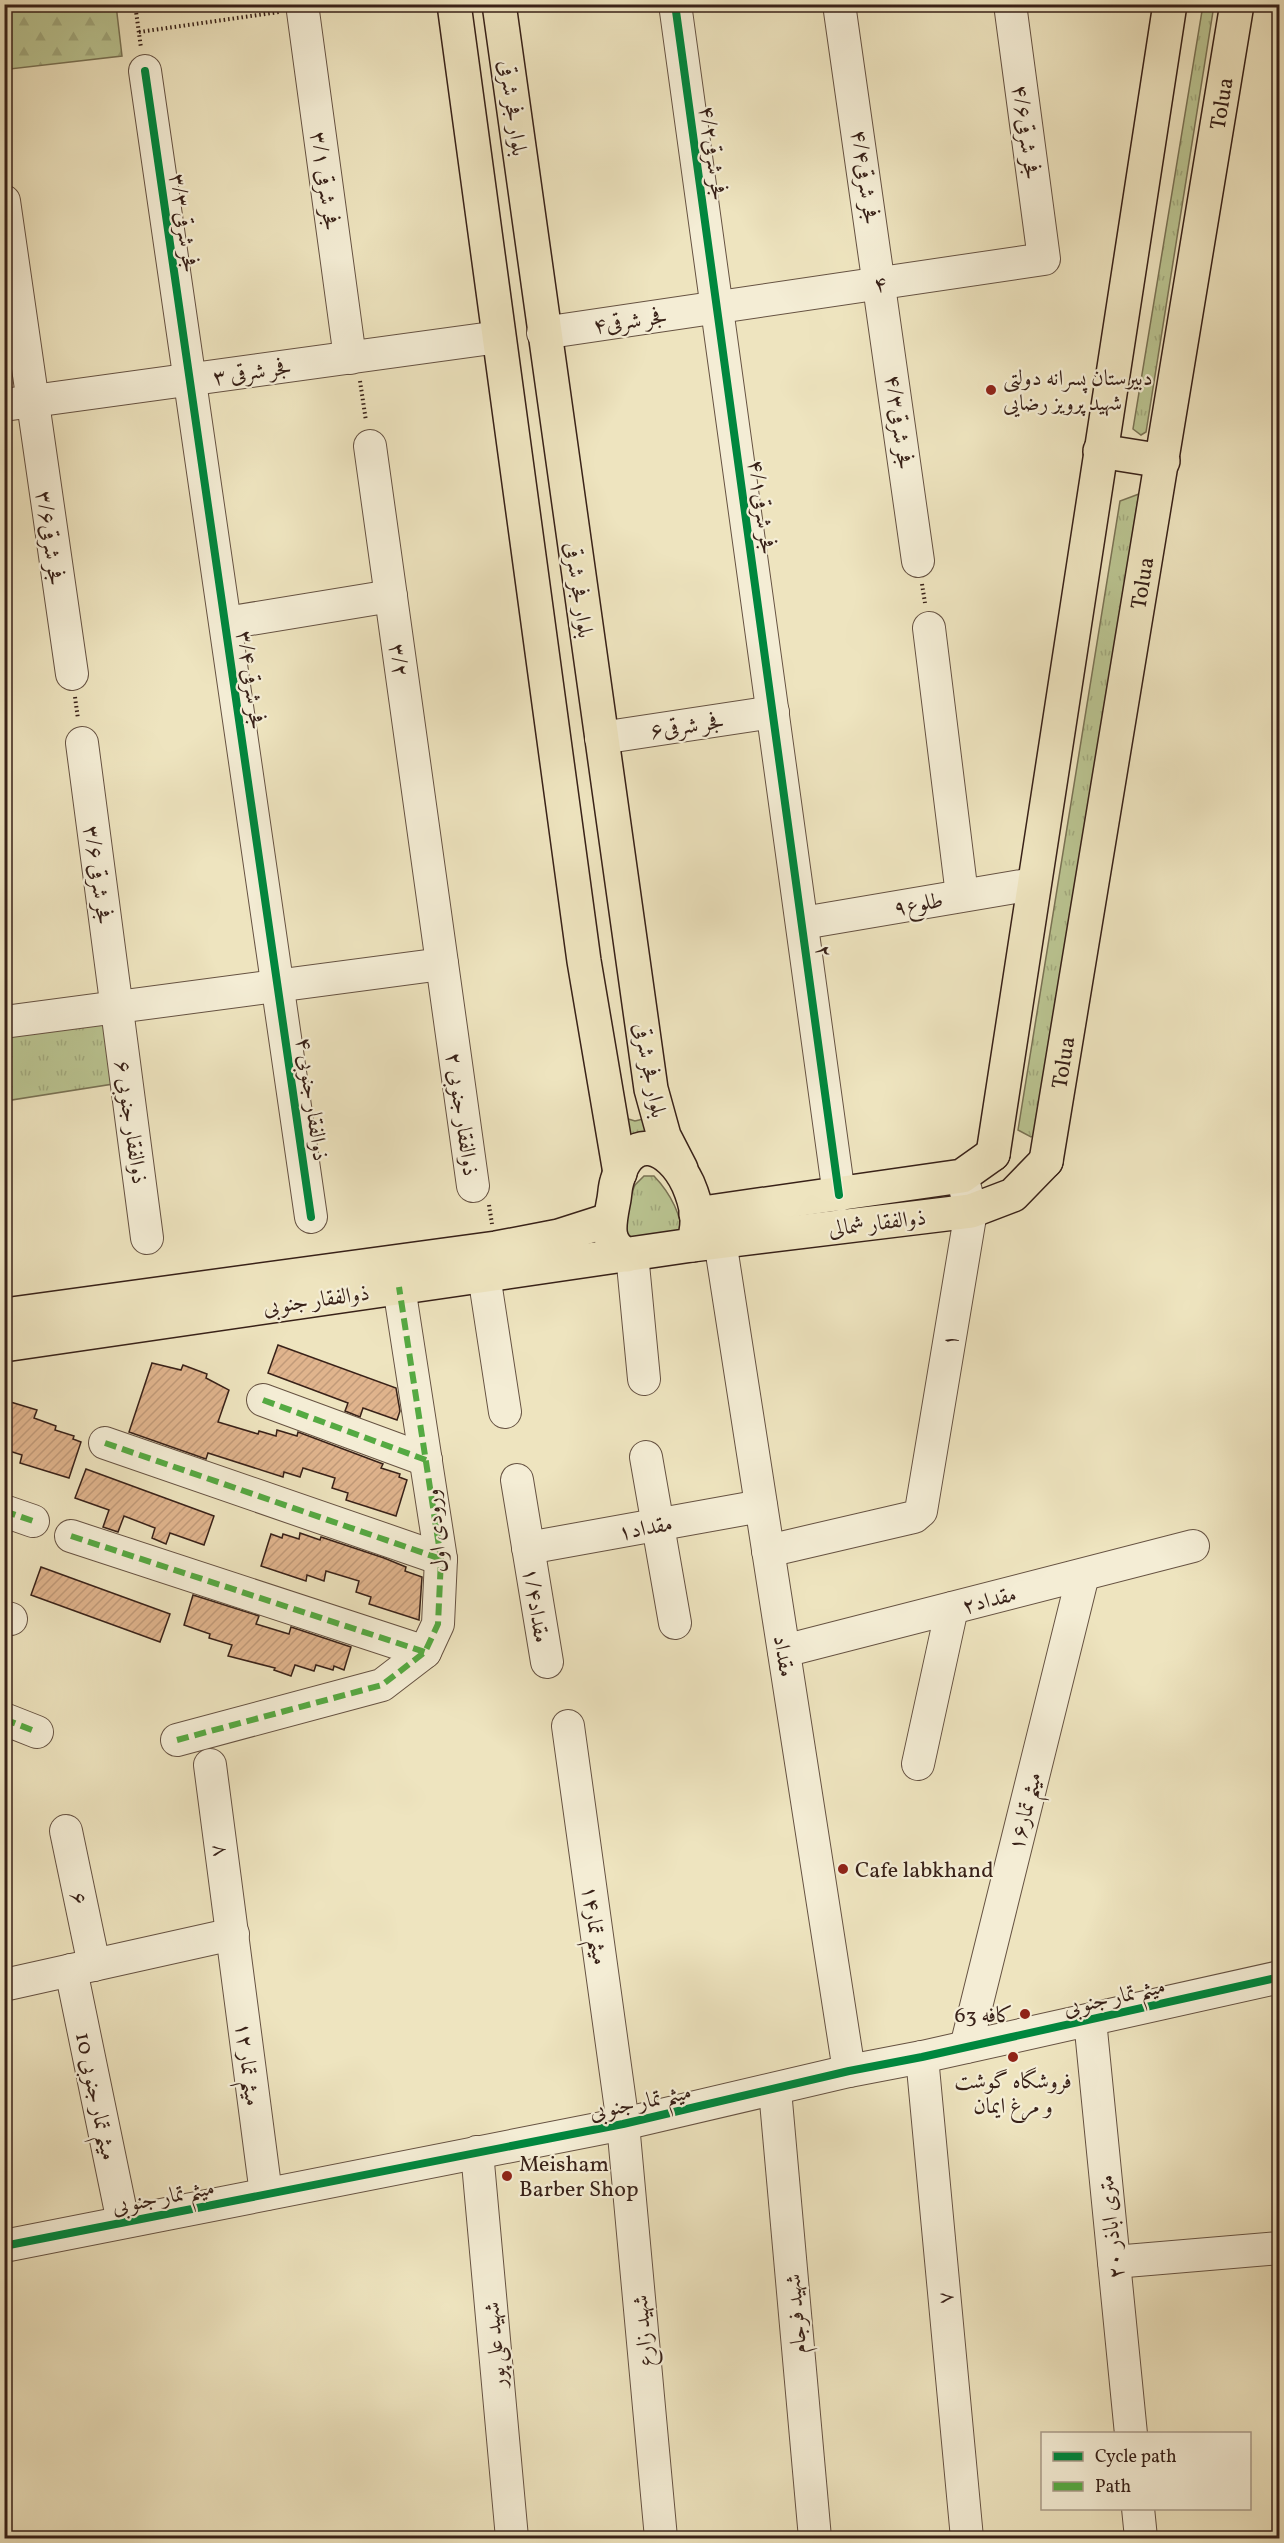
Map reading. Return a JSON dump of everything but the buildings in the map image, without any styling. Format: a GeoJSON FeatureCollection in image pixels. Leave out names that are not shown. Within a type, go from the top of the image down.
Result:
{"type":"FeatureCollection","features":[{"type":"Feature","properties":{"kind":"main road"},"geometry":{"type":"LineString","coordinates":[[1046,1161],[993,1154],[1170,4]]}},
{"type":"Feature","properties":{"kind":"main road","name":"Tolua"},"geometry":{"type":"LineString","coordinates":[[1046,1161],[1237,4]]}},
{"type":"Feature","properties":{"kind":"main road"},"geometry":{"type":"LineString","coordinates":[[456,19],[501,16]]}},
{"type":"Feature","properties":{"kind":"main road","name":"بلوار فجر شرقی"},"geometry":{"type":"LineString","coordinates":[[501,16],[543,333],[649,1077],[664,1136],[706,1228]]}},
{"type":"Feature","properties":{"kind":"main road","name":"بلوار فجر شرقی"},"geometry":{"type":"LineString","coordinates":[[456,19],[584,961],[620,1173]]}},
{"type":"Feature","properties":{"kind":"main road"},"geometry":{"type":"LineString","coordinates":[[1100,451],[1163,462]]}},
{"type":"Feature","properties":{"kind":"main road"},"geometry":{"type":"LineString","coordinates":[[605,1074],[616,1100],[625,1106],[635,1105],[644,1097],[649,1077]]}},
{"type":"Feature","properties":{"kind":"main road"},"geometry":{"type":"LineString","coordinates":[[630,1254],[617,1250],[610,1237],[609,1220],[620,1173],[632,1154],[644,1148],[655,1148],[668,1155],[681,1169]]}},
{"type":"Feature","properties":{"kind":"main road","name":"ذوالفقار شمالی"},"geometry":{"type":"LineString","coordinates":[[706,1228],[838,1195],[962,1176],[993,1154]]}},
{"type":"Feature","properties":{"kind":"main road","name":"ذوالفقار شمالی"},"geometry":{"type":"LineString","coordinates":[[706,1228],[971,1211],[1013,1195],[1046,1161]]}},
{"type":"Feature","properties":{"kind":"main road"},"geometry":{"type":"LineString","coordinates":[[482,1259],[609,1220]]}},
{"type":"Feature","properties":{"kind":"main road","name":"ذوالفقار جنوبی"},"geometry":{"type":"LineString","coordinates":[[4,1345],[51,1324],[482,1259],[630,1254],[706,1228]]}},
{"type":"Feature","properties":{"kind":"main road","name":"ذوالفقار جنوبی"},"geometry":{"type":"LineString","coordinates":[[4,1315],[51,1324],[399,1287],[482,1259]]}},
{"type":"Feature","properties":{"kind":"street","name":"فجر شرقی۴/۲"},"geometry":{"type":"LineString","coordinates":[[675,4],[717,307]]}},
{"type":"Feature","properties":{"kind":"street","name":"فجر شرقی۴/۴"},"geometry":{"type":"LineString","coordinates":[[839,4],[851,71],[881,283]]}},
{"type":"Feature","properties":{"kind":"street","name":"فجر شرقی۴/۶"},"geometry":{"type":"LineString","coordinates":[[1010,4],[1044,259]]}},
{"type":"Feature","properties":{"kind":"street","name":"۳/۱ فجر شرقی"},"geometry":{"type":"LineString","coordinates":[[302,7],[353,357]]}},
{"type":"Feature","properties":{"kind":"street","name":"۳/۳ فجر شرقی"},"geometry":{"type":"LineString","coordinates":[[145,71],[190,380]]}},
{"type":"Feature","properties":{"kind":"street","name":"فجر شرقی۳/۶"},"geometry":{"type":"LineString","coordinates":[[4,201],[18,403],[72,674]]}},
{"type":"Feature","properties":{"kind":"street","name":"۴"},"geometry":{"type":"LineString","coordinates":[[717,307],[1044,259]]}},
{"type":"Feature","properties":{"kind":"street","name":"فجر شرقی۴/۳"},"geometry":{"type":"LineString","coordinates":[[881,283],[918,561]]}},
{"type":"Feature","properties":{"kind":"street","name":"فجر شرقی۴"},"geometry":{"type":"LineString","coordinates":[[543,333],[717,307]]}},
{"type":"Feature","properties":{"kind":"street","name":"فجر شرقی۴/۱"},"geometry":{"type":"LineString","coordinates":[[717,307],[774,712]]}},
{"type":"Feature","properties":{"kind":"street","name":"۳ فجر شرقی"},"geometry":{"type":"LineString","coordinates":[[18,403],[499,337]]}},
{"type":"Feature","properties":{"kind":"street","name":"۳/۴ فجر شرقی"},"geometry":{"type":"LineString","coordinates":[[190,380],[279,986]]}},
{"type":"Feature","properties":{"kind":"street","name":"۳/۲"},"geometry":{"type":"LineString","coordinates":[[370,446],[442,964]]}},
{"type":"Feature","properties":{"kind":"street"},"geometry":{"type":"LineString","coordinates":[[226,623],[391,596]]}},
{"type":"Feature","properties":{"kind":"street"},"geometry":{"type":"LineString","coordinates":[[929,628],[962,895]]}},
{"type":"Feature","properties":{"kind":"street","name":"فجر شرقی۶"},"geometry":{"type":"LineString","coordinates":[[601,738],[774,712]]}},
{"type":"Feature","properties":{"kind":"street","name":"۲"},"geometry":{"type":"LineString","coordinates":[[774,712],[838,1195]]}},
{"type":"Feature","properties":{"kind":"street","name":"۳/۶ فجر شرقی"},"geometry":{"type":"LineString","coordinates":[[82,743],[117,1007]]}},
{"type":"Feature","properties":{"kind":"street","name":"طلوع۹"},"geometry":{"type":"LineString","coordinates":[[803,923],[1033,884]]}},
{"type":"Feature","properties":{"kind":"street"},"geometry":{"type":"LineString","coordinates":[[4,1022],[442,964]]}},
{"type":"Feature","properties":{"kind":"street","name":"۲ ذوالفقار جنوبی"},"geometry":{"type":"LineString","coordinates":[[442,964],[474,1186]]}},
{"type":"Feature","properties":{"kind":"street","name":"۴ ذوالفقار جنوبی"},"geometry":{"type":"LineString","coordinates":[[279,986],[311,1217]]}},
{"type":"Feature","properties":{"kind":"street","name":"۶ ذوالفقار جنوبی"},"geometry":{"type":"LineString","coordinates":[[117,1007],[147,1238]]}},
{"type":"Feature","properties":{"kind":"street","name":"۱"},"geometry":{"type":"LineString","coordinates":[[768,1551],[914,1517],[921,1511],[971,1211],[962,1176]]}},
{"type":"Feature","properties":{"kind":"street","name":"مقداد"},"geometry":{"type":"LineString","coordinates":[[706,1228],[761,1506],[849,2071]]}},
{"type":"Feature","properties":{"kind":"street"},"geometry":{"type":"LineString","coordinates":[[630,1254],[644,1379]]}},
{"type":"Feature","properties":{"kind":"street"},"geometry":{"type":"LineString","coordinates":[[482,1259],[505,1412]]}},
{"type":"Feature","properties":{"kind":"street","name":"ورودی اول"},"geometry":{"type":"LineString","coordinates":[[177,1740],[382,1685],[425,1652],[438,1624],[441,1559],[399,1287]]}},
{"type":"Feature","properties":{"kind":"street"},"geometry":{"type":"LineString","coordinates":[[263,1400],[426,1460]]}},
{"type":"Feature","properties":{"kind":"street"},"geometry":{"type":"LineString","coordinates":[[105,1443],[441,1559]]}},
{"type":"Feature","properties":{"kind":"street"},"geometry":{"type":"LineString","coordinates":[[646,1457],[675,1623]]}},
{"type":"Feature","properties":{"kind":"street","name":"مقداد۱/۴"},"geometry":{"type":"LineString","coordinates":[[517,1480],[547,1662]]}},
{"type":"Feature","properties":{"kind":"street","name":"مقداد۱"},"geometry":{"type":"LineString","coordinates":[[528,1548],[761,1506]]}},
{"type":"Feature","properties":{"kind":"street"},"geometry":{"type":"LineString","coordinates":[[71,1536],[425,1652]]}},
{"type":"Feature","properties":{"kind":"street","name":"مقداد۲"},"geometry":{"type":"LineString","coordinates":[[784,1651],[1193,1546]]}},
{"type":"Feature","properties":{"kind":"street","name":"میثم تمار۱۶"},"geometry":{"type":"LineString","coordinates":[[966,2047],[1083,1575]]}},
{"type":"Feature","properties":{"kind":"street"},"geometry":{"type":"LineString","coordinates":[[918,1764],[952,1608]]}},
{"type":"Feature","properties":{"kind":"street"},"geometry":{"type":"LineString","coordinates":[[4,1719],[37,1732]]}},
{"type":"Feature","properties":{"kind":"street","name":"میثم تمار۱۴"},"geometry":{"type":"LineString","coordinates":[[568,1726],[623,2124]]}},
{"type":"Feature","properties":{"kind":"street","name":"۸"},"geometry":{"type":"LineString","coordinates":[[210,1765],[233,1934]]}},
{"type":"Feature","properties":{"kind":"street","name":"۶"},"geometry":{"type":"LineString","coordinates":[[66,1831],[82,1968]]}},
{"type":"Feature","properties":{"kind":"street"},"geometry":{"type":"LineString","coordinates":[[4,1985],[233,1934]]}},
{"type":"Feature","properties":{"kind":"street","name":"میثم تمار ۱۲"},"geometry":{"type":"LineString","coordinates":[[233,1934],[266,2194]]}},
{"type":"Feature","properties":{"kind":"street","name":"میثم تمار جنوبی 10"},"geometry":{"type":"LineString","coordinates":[[82,1968],[123,2222]]}},
{"type":"Feature","properties":{"kind":"street","name":"میثم تمار جنوبی"},"geometry":{"type":"LineString","coordinates":[[4,2246],[623,2124],[849,2071],[922,2057],[1280,1977]]}},
{"type":"Feature","properties":{"kind":"street","name":"۲۰ متری اباذر"},"geometry":{"type":"LineString","coordinates":[[1090,2020],[1131,2432]]}},
{"type":"Feature","properties":{"kind":"street","name":"۷"},"geometry":{"type":"LineString","coordinates":[[922,2057],[967,2538]]}},
{"type":"Feature","properties":{"kind":"street","name":"شهید فرجام"},"geometry":{"type":"LineString","coordinates":[[775,2090],[815,2538]]}},
{"type":"Feature","properties":{"kind":"street","name":"شهید زارع"},"geometry":{"type":"LineString","coordinates":[[623,2124],[661,2538]]}},
{"type":"Feature","properties":{"kind":"street","name":"شهید علی پور"},"geometry":{"type":"LineString","coordinates":[[477,2152],[512,2538]]}},
{"type":"Feature","properties":{"kind":"street"},"geometry":{"type":"LineString","coordinates":[[1114,2262],[1280,2248]]}},
{"type":"Feature","properties":{"kind":"street"},"geometry":{"type":"LineString","coordinates":[[1138,2510],[1141,2538]]}},
{"type":"Feature","properties":{"kind":"path"},"geometry":{"type":"LineString","coordinates":[[135,4],[145,71]]}},
{"type":"Feature","properties":{"kind":"path"},"geometry":{"type":"LineString","coordinates":[[139,32],[302,7]]}},
{"type":"Feature","properties":{"kind":"path"},"geometry":{"type":"LineString","coordinates":[[353,357],[370,446]]}},
{"type":"Feature","properties":{"kind":"path"},"geometry":{"type":"LineString","coordinates":[[918,561],[929,628]]}},
{"type":"Feature","properties":{"kind":"path"},"geometry":{"type":"LineString","coordinates":[[72,674],[82,743]]}},
{"type":"Feature","properties":{"kind":"green space"},"geometry":{"type":"Polygon","coordinates":[[[38,4],[116,5],[122,56],[10,69],[5,8],[38,4]]]}},
{"type":"Feature","properties":{"kind":"green space"},"geometry":{"type":"Polygon","coordinates":[[[1203,5],[1214,5],[1146,432],[1141,435],[1133,429],[1203,5]]]}},
{"type":"Feature","properties":{"kind":"green space"},"geometry":{"type":"Polygon","coordinates":[[[1139,494],[1037,1133],[1031,1137],[1018,1130],[1120,501],[1139,494]]]}},
{"type":"Feature","properties":{"kind":"green space"},"geometry":{"type":"Polygon","coordinates":[[[104,1021],[113,1084],[5,1101],[5,1033],[104,1021]]]}},
{"type":"Feature","properties":{"kind":"green space"},"geometry":{"type":"Polygon","coordinates":[[[625,1118],[635,1121],[647,1118],[659,1141],[626,1147],[625,1118]]]}},
{"type":"Feature","properties":{"kind":"green space"},"geometry":{"type":"Polygon","coordinates":[[[644,1176],[654,1176],[670,1197],[680,1220],[683,1238],[631,1250],[619,1224],[635,1185],[644,1176]]]}},
{"type":"Feature","properties":{"kind":"marked path"},"geometry":{"type":"LineString","coordinates":[[177,1740],[382,1685],[425,1652],[438,1624],[441,1559],[399,1287]]}},
{"type":"Feature","properties":{"kind":"marked path"},"geometry":{"type":"LineString","coordinates":[[263,1400],[426,1460]]}},
{"type":"Feature","properties":{"kind":"marked path"},"geometry":{"type":"LineString","coordinates":[[105,1443],[441,1559]]}},
{"type":"Feature","properties":{"kind":"marked path"},"geometry":{"type":"LineString","coordinates":[[4,1511],[33,1521]]}},
{"type":"Feature","properties":{"kind":"marked path"},"geometry":{"type":"LineString","coordinates":[[71,1536],[425,1652]]}},
{"type":"Feature","properties":{"kind":"marked path"},"geometry":{"type":"LineString","coordinates":[[4,1617],[11,1619]]}},
{"type":"Feature","properties":{"kind":"marked path"},"geometry":{"type":"LineString","coordinates":[[4,1719],[37,1732]]}},
{"type":"Feature","properties":{"kind":"cycle path"},"geometry":{"type":"LineString","coordinates":[[675,4],[839,1195]]}},
{"type":"Feature","properties":{"kind":"cycle path"},"geometry":{"type":"LineString","coordinates":[[145,71],[311,1217]]}},
{"type":"Feature","properties":{"kind":"cycle path"},"geometry":{"type":"LineString","coordinates":[[4,2246],[623,2124],[849,2071],[922,2057],[1280,1977]]}},
{"type":"Feature","properties":{"kind":"place","name":"دبیرستان پسرانه دولتی شهید پرویز رضایی"},"geometry":{"type":"Point","coordinates":[991,390]}},
{"type":"Feature","properties":{"kind":"place","name":"Cafe labkhand"},"geometry":{"type":"Point","coordinates":[843,1869]}},
{"type":"Feature","properties":{"kind":"place","name":"کافه 63"},"geometry":{"type":"Point","coordinates":[1025,2014]}},
{"type":"Feature","properties":{"kind":"place","name":"فروشگاه گوشت و مرغ ایمان"},"geometry":{"type":"Point","coordinates":[1013,2057]}},
{"type":"Feature","properties":{"kind":"place","name":"Meisham Barber Shop"},"geometry":{"type":"Point","coordinates":[507,2176]}}]}
